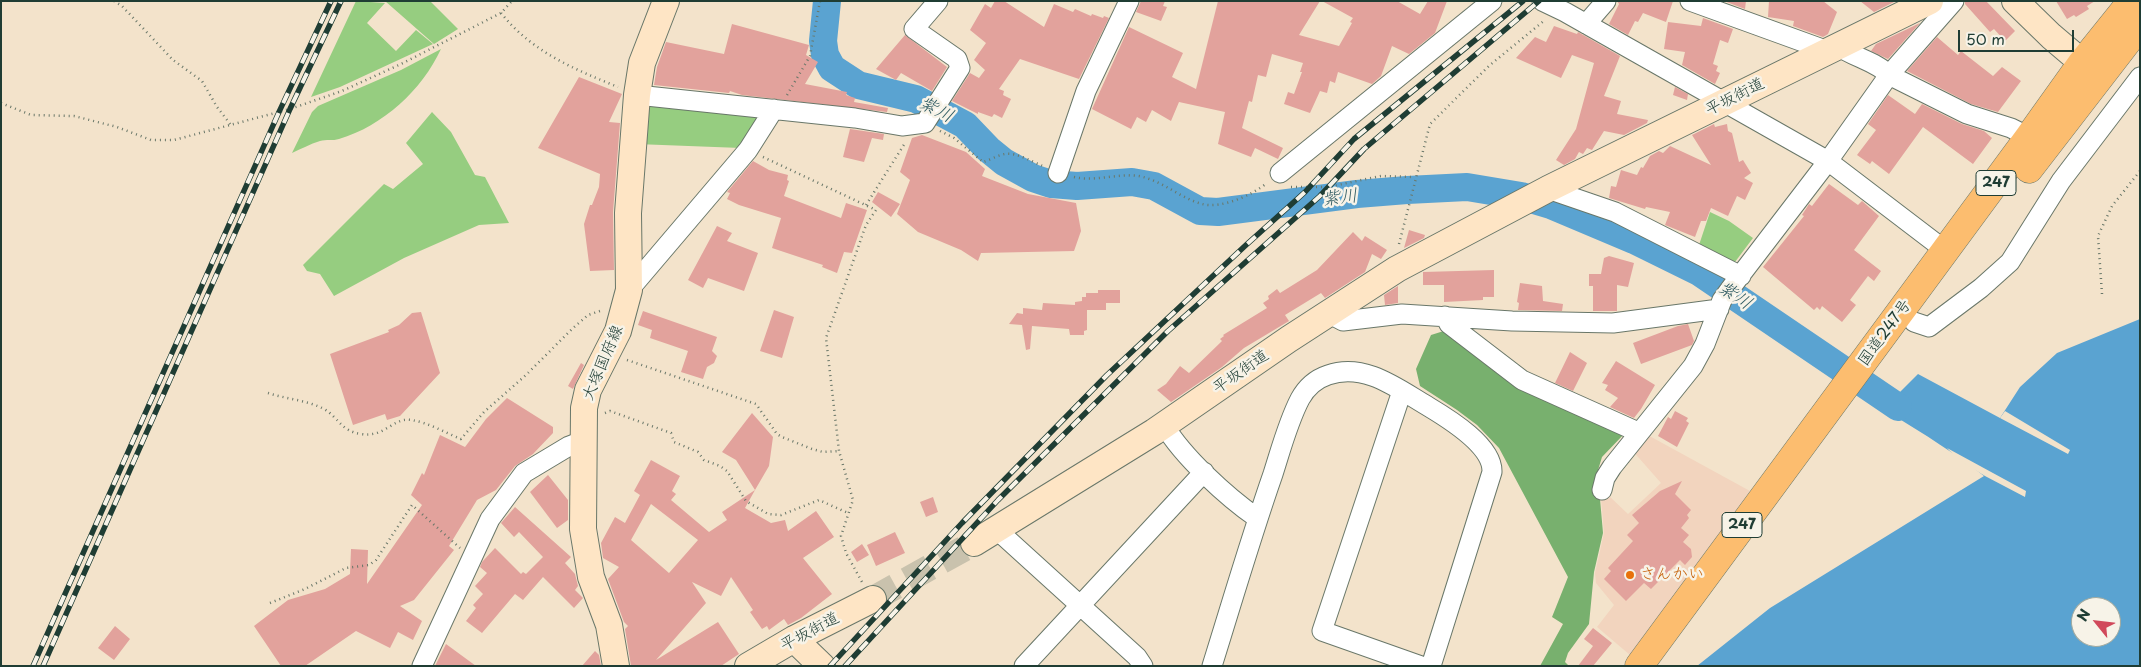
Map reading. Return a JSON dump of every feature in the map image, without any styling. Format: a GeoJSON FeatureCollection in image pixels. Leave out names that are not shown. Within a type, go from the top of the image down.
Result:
{"type":"FeatureCollection","features":[{"type":"Feature","properties":{"kind":"highway","name":"国道247号"},"geometry":{"type":"LineString","coordinates":[[1639,666],[1860,381],[1914,322],[2090,70],[2132,1]]}},
{"type":"Feature","properties":{"kind":"highway","name":"国道247号"},"geometry":{"type":"LineString","coordinates":[[1660,666],[1860,381],[1946,251],[2029,137],[2090,70],[2140,25]]}},
{"type":"Feature","properties":{"kind":"street","name":"大塚国府線"},"geometry":{"type":"LineString","coordinates":[[616,666],[609,625],[591,578],[582,529],[584,408],[588,390],[618,331],[626,300],[628,213],[637,95],[642,63],[666,1]]}},
{"type":"Feature","properties":{"kind":"street"},"geometry":{"type":"LineString","coordinates":[[637,95],[776,109],[902,126],[927,116],[960,68],[957,59],[914,29],[938,1]]}},
{"type":"Feature","properties":{"kind":"street"},"geometry":{"type":"LineString","coordinates":[[1058,173],[1086,91],[1128,1]]}},
{"type":"Feature","properties":{"kind":"street"},"geometry":{"type":"LineString","coordinates":[[1281,182],[1492,1]]}},
{"type":"Feature","properties":{"kind":"street"},"geometry":{"type":"LineString","coordinates":[[1586,24],[1606,1]]}},
{"type":"Feature","properties":{"kind":"street"},"geometry":{"type":"LineString","coordinates":[[1690,1],[1849,54],[1884,70],[1889,75],[1967,114],[2011,128],[2029,137]]}},
{"type":"Feature","properties":{"kind":"street","name":"平坂街道"},"geometry":{"type":"LineString","coordinates":[[974,543],[1164,426],[1328,313],[1397,270],[1544,192],[1930,1]]}},
{"type":"Feature","properties":{"kind":"street"},"geometry":{"type":"LineString","coordinates":[[1602,490],[1608,472],[1638,432],[1693,366],[1729,292],[1828,161],[1889,75],[1954,1]]}},
{"type":"Feature","properties":{"kind":"street"},"geometry":{"type":"LineString","coordinates":[[2015,1],[2090,70]]}},
{"type":"Feature","properties":{"kind":"street"},"geometry":{"type":"LineString","coordinates":[[1550,5],[1726,102],[1828,161],[1946,251]]}},
{"type":"Feature","properties":{"kind":"street"},"geometry":{"type":"LineString","coordinates":[[1914,322],[1929,327],[1981,288],[2010,262],[2061,181],[2140,77]]}},
{"type":"Feature","properties":{"kind":"street"},"geometry":{"type":"LineString","coordinates":[[626,300],[748,150],[776,109]]}},
{"type":"Feature","properties":{"kind":"street"},"geometry":{"type":"LineString","coordinates":[[1544,192],[1615,212],[1729,292]]}},
{"type":"Feature","properties":{"kind":"street"},"geometry":{"type":"LineString","coordinates":[[1328,313],[1343,321],[1402,314],[1512,321],[1612,323],[1729,292]]}},
{"type":"Feature","properties":{"kind":"street"},"geometry":{"type":"LineString","coordinates":[[1445,316],[1450,324],[1522,380],[1638,432]]}},
{"type":"Feature","properties":{"kind":"street"},"geometry":{"type":"LineString","coordinates":[[1212,666],[1258,518],[1294,413],[1309,387],[1328,375],[1356,370],[1370,374],[1402,391],[1460,427],[1486,452],[1492,465],[1492,472],[1431,666]]}},
{"type":"Feature","properties":{"kind":"street"},"geometry":{"type":"LineString","coordinates":[[1402,391],[1322,631],[1421,666]]}},
{"type":"Feature","properties":{"kind":"street"},"geometry":{"type":"LineString","coordinates":[[1164,426],[1172,439],[1231,500],[1258,518]]}},
{"type":"Feature","properties":{"kind":"street"},"geometry":{"type":"LineString","coordinates":[[422,666],[471,556],[490,519],[524,473],[569,446],[583,432]]}},
{"type":"Feature","properties":{"kind":"street"},"geometry":{"type":"LineString","coordinates":[[1024,666],[1204,472]]}},
{"type":"Feature","properties":{"kind":"street"},"geometry":{"type":"LineString","coordinates":[[996,529],[1143,666]]}},
{"type":"Feature","properties":{"kind":"street","name":"平坂街道"},"geometry":{"type":"LineString","coordinates":[[748,666],[794,639],[873,599]]}},
{"type":"Feature","properties":{"kind":"street"},"geometry":{"type":"LineString","coordinates":[[794,639],[822,666]]}},
{"type":"Feature","properties":{"kind":"path"},"geometry":{"type":"LineString","coordinates":[[114,1],[122,6],[174,60],[202,81],[231,125]]}},
{"type":"Feature","properties":{"kind":"path"},"geometry":{"type":"LineString","coordinates":[[1,102],[31,114],[74,116],[151,140],[174,140],[290,109],[342,91],[401,64],[501,13],[512,1]]}},
{"type":"Feature","properties":{"kind":"path"},"geometry":{"type":"LineString","coordinates":[[776,109],[810,56],[820,1]]}},
{"type":"Feature","properties":{"kind":"path"},"geometry":{"type":"LineString","coordinates":[[1397,270],[1394,261],[1414,176],[1430,124],[1550,5]]}},
{"type":"Feature","properties":{"kind":"path"},"geometry":{"type":"LineString","coordinates":[[501,13],[512,26],[539,49],[566,66],[637,95]]}},
{"type":"Feature","properties":{"kind":"path"},"geometry":{"type":"LineString","coordinates":[[866,205],[927,116],[983,162],[994,160],[1003,154],[1012,154],[1058,173],[1080,178],[1136,176],[1154,180],[1203,204],[1219,204],[1240,198],[1262,187],[1281,182],[1328,187],[1381,176],[1414,176]]}},
{"type":"Feature","properties":{"kind":"path"},"geometry":{"type":"LineString","coordinates":[[748,150],[876,210],[866,225],[826,338],[839,451],[853,500],[841,536],[846,553],[873,599]]}},
{"type":"Feature","properties":{"kind":"path"},"geometry":{"type":"LineString","coordinates":[[2102,294],[2098,236],[2112,206],[2140,171]]}},
{"type":"Feature","properties":{"kind":"path"},"geometry":{"type":"LineString","coordinates":[[1262,187],[1281,182]]}},
{"type":"Feature","properties":{"kind":"path"},"geometry":{"type":"LineString","coordinates":[[268,393],[312,404],[326,410],[349,432],[376,436],[398,422],[410,419],[461,439],[484,412],[526,376],[588,315],[615,307],[626,300]]}},
{"type":"Feature","properties":{"kind":"path"},"geometry":{"type":"LineString","coordinates":[[609,350],[619,357],[756,404],[777,434],[782,437],[823,452],[839,451]]}},
{"type":"Feature","properties":{"kind":"path"},"geometry":{"type":"LineString","coordinates":[[583,432],[610,411],[671,433],[674,442],[698,452],[704,460],[727,471],[746,502],[768,514],[781,515],[819,500],[848,513]]}},
{"type":"Feature","properties":{"kind":"path"},"geometry":{"type":"LineString","coordinates":[[270,604],[346,568],[369,565],[376,560],[412,505],[471,556]]}},
{"type":"Feature","properties":{"kind":"shaded area"},"geometry":{"type":"Polygon","coordinates":[[[1644,433],[1750,491],[1630,655],[1597,627],[1614,605],[1596,583],[1595,573],[1604,533],[1601,498],[1607,494],[1628,514],[1661,483],[1631,449],[1644,433]]]}},
{"type":"Feature","properties":{"kind":"green space"},"geometry":{"type":"Polygon","coordinates":[[[356,1],[385,3],[367,23],[396,51],[416,30],[433,44],[340,87],[311,97],[356,1]]]}},
{"type":"Feature","properties":{"kind":"green space"},"geometry":{"type":"Polygon","coordinates":[[[385,1],[430,1],[458,29],[434,44],[385,1]]]}},
{"type":"Feature","properties":{"kind":"green space"},"geometry":{"type":"Polygon","coordinates":[[[441,49],[423,79],[386,116],[355,133],[337,140],[320,141],[292,153],[312,112],[318,106],[401,70],[441,49]]]}},
{"type":"Feature","properties":{"kind":"green space"},"geometry":{"type":"Polygon","coordinates":[[[641,99],[764,112],[741,148],[636,144],[641,99]]]}},
{"type":"Feature","properties":{"kind":"green space"},"geometry":{"type":"Polygon","coordinates":[[[432,112],[451,132],[475,175],[485,177],[509,223],[479,225],[404,258],[334,296],[320,274],[307,271],[303,265],[384,184],[393,189],[423,164],[406,143],[432,112]]]}},
{"type":"Feature","properties":{"kind":"green space"},"geometry":{"type":"Polygon","coordinates":[[[1710,212],[1729,221],[1753,238],[1735,262],[1699,245],[1710,212]]]}},
{"type":"Feature","properties":{"kind":"green space"},"geometry":{"type":"Polygon","coordinates":[[[1447,330],[1625,433],[1602,457],[1595,480],[1600,499],[1603,533],[1594,572],[1589,624],[1568,653],[1565,662],[1569,666],[1540,666],[1563,624],[1552,617],[1568,577],[1499,448],[1477,425],[1420,386],[1416,369],[1431,335],[1447,330]]]}},
{"type":"Feature","properties":{"kind":"water"},"geometry":{"type":"Polygon","coordinates":[[[2140,319],[2140,666],[1697,666],[1770,608],[1984,476],[1951,452],[1893,415],[1902,402],[1897,395],[1918,374],[2000,418],[2020,387],[2057,353],[2140,319]]]}},
{"type":"Feature","properties":{"kind":"pier"},"geometry":{"type":"Polygon","coordinates":[[[2005,411],[2070,450],[2068,454],[2000,418],[2005,411]]]}},
{"type":"Feature","properties":{"kind":"pier"},"geometry":{"type":"Polygon","coordinates":[[[1947,448],[2026,491],[2025,497],[1959,460],[1947,448]]]}},
{"type":"Feature","properties":{"kind":"building"},"geometry":{"type":"Polygon","coordinates":[[[995,1],[1004,1],[1044,27],[1054,4],[1073,12],[1075,9],[1091,16],[1092,14],[1109,18],[1079,79],[1020,59],[999,89],[1004,91],[1003,95],[1011,99],[1002,118],[994,114],[992,117],[978,112],[978,114],[952,101],[970,73],[979,78],[985,70],[974,60],[986,43],[970,30],[985,4],[991,8],[995,1]]]}},
{"type":"Feature","properties":{"kind":"building"},"geometry":{"type":"Polygon","coordinates":[[[1141,1],[1165,1],[1163,6],[1167,7],[1161,21],[1136,12],[1141,1]]]}},
{"type":"Feature","properties":{"kind":"building"},"geometry":{"type":"Polygon","coordinates":[[[1218,1],[1320,1],[1299,35],[1339,46],[1353,18],[1322,1],[1397,1],[1420,14],[1428,1],[1447,1],[1435,33],[1409,54],[1392,46],[1381,76],[1372,84],[1338,72],[1335,83],[1330,81],[1327,93],[1320,91],[1310,113],[1284,104],[1288,92],[1294,94],[1302,72],[1300,72],[1303,63],[1272,54],[1266,77],[1258,75],[1252,102],[1249,101],[1242,128],[1283,148],[1278,159],[1255,148],[1251,157],[1218,144],[1225,112],[1179,102],[1171,121],[1152,110],[1146,122],[1137,117],[1131,129],[1092,109],[1129,27],[1183,53],[1172,77],[1196,89],[1218,1]]]}},
{"type":"Feature","properties":{"kind":"building"},"geometry":{"type":"Polygon","coordinates":[[[1617,1],[1673,1],[1666,22],[1643,13],[1638,22],[1635,21],[1628,35],[1609,24],[1619,4],[1617,1]]]}},
{"type":"Feature","properties":{"kind":"building"},"geometry":{"type":"Polygon","coordinates":[[[1724,1],[1746,1],[1745,9],[1724,1]]]}},
{"type":"Feature","properties":{"kind":"building"},"geometry":{"type":"Polygon","coordinates":[[[1769,1],[1823,1],[1837,12],[1828,34],[1823,37],[1793,26],[1794,21],[1768,17],[1769,1]]]}},
{"type":"Feature","properties":{"kind":"building"},"geometry":{"type":"Polygon","coordinates":[[[1860,1],[1896,1],[1874,12],[1860,1]]]}},
{"type":"Feature","properties":{"kind":"building"},"geometry":{"type":"Polygon","coordinates":[[[1965,1],[1986,1],[2015,31],[2005,41],[1994,29],[1990,32],[1965,4],[1965,1]]]}},
{"type":"Feature","properties":{"kind":"building"},"geometry":{"type":"Polygon","coordinates":[[[2056,1],[2095,1],[2087,6],[2089,9],[2076,17],[2074,15],[2067,19],[2056,1]]]}},
{"type":"Feature","properties":{"kind":"building"},"geometry":{"type":"Polygon","coordinates":[[[1703,18],[1733,29],[1728,43],[1720,40],[1713,64],[1718,66],[1716,71],[1720,73],[1715,84],[1682,65],[1685,52],[1664,49],[1668,22],[1701,26],[1703,18]]]}},
{"type":"Feature","properties":{"kind":"building"},"geometry":{"type":"Polygon","coordinates":[[[1920,23],[1888,59],[1871,51],[1876,44],[1920,23]]]}},
{"type":"Feature","properties":{"kind":"building"},"geometry":{"type":"Polygon","coordinates":[[[732,24],[809,45],[806,55],[818,62],[805,84],[847,92],[846,95],[855,98],[854,102],[888,108],[887,112],[742,95],[730,91],[729,93],[654,85],[657,67],[666,42],[724,54],[732,24]]]}},
{"type":"Feature","properties":{"kind":"building"},"geometry":{"type":"Polygon","coordinates":[[[1554,26],[1577,34],[1578,32],[1620,56],[1604,96],[1621,101],[1617,114],[1648,120],[1647,123],[1624,135],[1604,131],[1592,150],[1587,148],[1583,154],[1579,152],[1575,159],[1564,165],[1556,160],[1576,129],[1594,63],[1572,55],[1561,78],[1516,58],[1535,37],[1546,42],[1554,26]]]}},
{"type":"Feature","properties":{"kind":"building"},"geometry":{"type":"Polygon","coordinates":[[[905,35],[947,67],[932,91],[901,73],[896,80],[876,69],[905,35]]]}},
{"type":"Feature","properties":{"kind":"building"},"geometry":{"type":"Polygon","coordinates":[[[1937,37],[1958,55],[1961,51],[1993,76],[2002,67],[2021,81],[1998,112],[1971,104],[1907,71],[1937,37]]]}},
{"type":"Feature","properties":{"kind":"building"},"geometry":{"type":"Polygon","coordinates":[[[579,77],[622,94],[609,122],[620,123],[613,212],[614,270],[590,271],[584,224],[590,205],[592,205],[599,187],[600,174],[538,148],[579,77]]]}},
{"type":"Feature","properties":{"kind":"building"},"geometry":{"type":"Polygon","coordinates":[[[1675,87],[1688,94],[1687,100],[1673,95],[1675,87]]]}},
{"type":"Feature","properties":{"kind":"building"},"geometry":{"type":"Polygon","coordinates":[[[1888,95],[1915,114],[1922,104],[1962,124],[1984,131],[1992,138],[1973,164],[1923,127],[1889,174],[1872,161],[1870,164],[1857,155],[1876,130],[1868,124],[1888,95]]]}},
{"type":"Feature","properties":{"kind":"building"},"geometry":{"type":"Polygon","coordinates":[[[1714,124],[1715,127],[1727,124],[1728,131],[1732,133],[1739,162],[1743,160],[1751,173],[1744,178],[1753,183],[1745,200],[1737,196],[1728,216],[1711,208],[1706,221],[1701,221],[1695,237],[1665,225],[1670,212],[1646,207],[1645,209],[1609,198],[1611,186],[1616,187],[1621,170],[1637,175],[1650,156],[1659,151],[1663,153],[1670,146],[1711,165],[1692,135],[1714,124]]]}},
{"type":"Feature","properties":{"kind":"building"},"geometry":{"type":"Polygon","coordinates":[[[850,129],[884,134],[883,140],[872,138],[864,162],[843,157],[850,129]]]}},
{"type":"Feature","properties":{"kind":"building"},"geometry":{"type":"Polygon","coordinates":[[[922,135],[966,152],[985,169],[982,176],[1028,194],[1076,203],[1081,231],[1074,251],[981,253],[978,261],[961,250],[918,232],[897,214],[910,180],[900,172],[912,138],[922,135]]]}},
{"type":"Feature","properties":{"kind":"building"},"geometry":{"type":"Polygon","coordinates":[[[753,161],[769,170],[788,175],[787,180],[789,181],[784,196],[841,218],[846,203],[867,210],[852,253],[844,252],[837,273],[822,267],[823,265],[772,248],[781,218],[739,205],[727,199],[730,193],[727,192],[753,161]]]}},
{"type":"Feature","properties":{"kind":"building"},"geometry":{"type":"Polygon","coordinates":[[[1829,184],[1858,205],[1862,201],[1879,216],[1854,250],[1881,271],[1874,281],[1868,276],[1850,300],[1856,305],[1842,322],[1822,306],[1820,310],[1817,307],[1814,310],[1763,267],[1804,216],[1802,215],[1809,204],[1812,206],[1829,184]]]}},
{"type":"Feature","properties":{"kind":"building"},"geometry":{"type":"Polygon","coordinates":[[[878,192],[900,204],[891,217],[872,202],[878,192]]]}},
{"type":"Feature","properties":{"kind":"building"},"geometry":{"type":"Polygon","coordinates":[[[717,226],[732,233],[727,241],[758,253],[744,291],[708,278],[703,288],[688,280],[717,226]]]}},
{"type":"Feature","properties":{"kind":"building"},"geometry":{"type":"Polygon","coordinates":[[[1409,230],[1425,235],[1424,238],[1404,248],[1409,230]]]}},
{"type":"Feature","properties":{"kind":"building"},"geometry":{"type":"Polygon","coordinates":[[[1353,232],[1362,241],[1365,236],[1387,250],[1381,259],[1372,254],[1365,272],[1325,298],[1321,293],[1285,315],[1289,321],[1244,348],[1222,367],[1171,402],[1157,390],[1166,384],[1180,366],[1189,373],[1222,341],[1220,339],[1223,335],[1267,308],[1263,303],[1277,289],[1280,293],[1317,270],[1353,232]]]}},
{"type":"Feature","properties":{"kind":"building"},"geometry":{"type":"Polygon","coordinates":[[[1609,256],[1634,263],[1628,287],[1617,285],[1617,311],[1593,311],[1593,286],[1589,286],[1589,274],[1601,274],[1604,258],[1609,256]]]}},
{"type":"Feature","properties":{"kind":"building"},"geometry":{"type":"Polygon","coordinates":[[[1494,270],[1494,297],[1483,297],[1483,300],[1444,302],[1444,285],[1423,285],[1423,272],[1494,270]]]}},
{"type":"Feature","properties":{"kind":"building"},"geometry":{"type":"Polygon","coordinates":[[[1520,283],[1542,286],[1543,301],[1563,304],[1562,311],[1518,310],[1519,303],[1517,302],[1520,283]]]}},
{"type":"Feature","properties":{"kind":"building"},"geometry":{"type":"Polygon","coordinates":[[[1398,286],[1398,303],[1385,305],[1384,295],[1398,286]]]}},
{"type":"Feature","properties":{"kind":"building"},"geometry":{"type":"Polygon","coordinates":[[[1098,290],[1120,290],[1120,303],[1106,303],[1106,310],[1087,310],[1087,330],[1084,331],[1084,335],[1070,335],[1069,329],[1032,326],[1030,349],[1026,350],[1022,325],[1009,324],[1017,313],[1023,314],[1023,308],[1042,310],[1043,303],[1075,305],[1075,302],[1082,301],[1082,297],[1086,297],[1086,293],[1098,293],[1098,290]]]}},
{"type":"Feature","properties":{"kind":"building"},"geometry":{"type":"Polygon","coordinates":[[[774,310],[794,317],[782,358],[760,351],[774,310]]]}},
{"type":"Feature","properties":{"kind":"building"},"geometry":{"type":"Polygon","coordinates":[[[643,311],[717,337],[712,351],[717,356],[714,363],[707,367],[703,379],[681,372],[688,351],[650,338],[652,330],[638,325],[643,311]]]}},
{"type":"Feature","properties":{"kind":"building"},"geometry":{"type":"Polygon","coordinates":[[[421,312],[440,373],[400,416],[387,420],[385,414],[353,425],[330,354],[389,332],[388,330],[399,325],[412,313],[421,312]]]}},
{"type":"Feature","properties":{"kind":"building"},"geometry":{"type":"Polygon","coordinates":[[[1688,324],[1694,341],[1692,345],[1641,364],[1633,343],[1688,324]]]}},
{"type":"Feature","properties":{"kind":"building"},"geometry":{"type":"Polygon","coordinates":[[[1570,352],[1587,363],[1573,391],[1555,383],[1570,352]]]}},
{"type":"Feature","properties":{"kind":"building"},"geometry":{"type":"Polygon","coordinates":[[[1616,361],[1655,385],[1634,418],[1610,407],[1618,398],[1605,390],[1608,385],[1602,383],[1616,361]]]}},
{"type":"Feature","properties":{"kind":"building"},"geometry":{"type":"Polygon","coordinates":[[[581,363],[584,365],[573,389],[568,386],[581,363]]]}},
{"type":"Feature","properties":{"kind":"building"},"geometry":{"type":"Polygon","coordinates":[[[507,398],[553,427],[553,433],[533,454],[515,466],[496,490],[477,500],[449,546],[454,550],[414,600],[400,606],[422,621],[413,640],[398,632],[390,648],[356,631],[305,666],[281,666],[254,626],[288,600],[325,589],[350,574],[351,549],[368,550],[367,584],[422,505],[411,495],[422,473],[424,475],[440,435],[465,447],[486,419],[507,398]]]}},
{"type":"Feature","properties":{"kind":"building"},"geometry":{"type":"Polygon","coordinates":[[[1675,411],[1688,418],[1686,421],[1689,423],[1677,447],[1658,436],[1668,417],[1671,419],[1675,411]]]}},
{"type":"Feature","properties":{"kind":"building"},"geometry":{"type":"Polygon","coordinates":[[[752,413],[773,437],[769,466],[755,490],[736,460],[722,452],[752,413]]]}},
{"type":"Feature","properties":{"kind":"building"},"geometry":{"type":"Polygon","coordinates":[[[651,460],[680,476],[672,491],[676,494],[671,500],[709,532],[727,520],[722,512],[755,490],[745,508],[771,523],[785,520],[788,531],[816,511],[834,537],[803,558],[832,594],[801,618],[788,625],[784,619],[769,630],[767,626],[762,629],[750,612],[753,610],[731,577],[721,596],[692,582],[706,603],[656,660],[718,622],[739,654],[721,666],[631,666],[625,629],[628,626],[624,622],[608,579],[619,567],[603,558],[601,543],[615,517],[625,523],[640,495],[634,491],[651,460]],[[651,504],[631,540],[669,573],[698,540],[651,504]]]}},
{"type":"Feature","properties":{"kind":"building"},"geometry":{"type":"Polygon","coordinates":[[[548,475],[568,500],[568,520],[557,528],[530,492],[548,475]]]}},
{"type":"Feature","properties":{"kind":"building"},"geometry":{"type":"Polygon","coordinates":[[[1682,481],[1675,494],[1691,510],[1687,515],[1689,518],[1681,528],[1689,535],[1683,542],[1691,549],[1692,557],[1685,565],[1680,560],[1651,589],[1644,583],[1626,601],[1604,579],[1611,571],[1608,568],[1633,541],[1627,535],[1639,523],[1632,515],[1660,491],[1682,481]]]}},
{"type":"Feature","properties":{"kind":"building"},"geometry":{"type":"Polygon","coordinates":[[[933,497],[938,512],[926,517],[920,502],[933,497]]]}},
{"type":"Feature","properties":{"kind":"building"},"geometry":{"type":"Polygon","coordinates":[[[515,507],[571,557],[565,563],[575,574],[578,586],[575,590],[583,598],[574,608],[543,577],[523,600],[515,594],[482,633],[466,621],[476,608],[473,605],[483,594],[475,586],[487,573],[480,567],[482,562],[495,548],[521,574],[523,572],[526,574],[543,557],[519,532],[514,537],[501,523],[515,507]]]}},
{"type":"Feature","properties":{"kind":"building"},"geometry":{"type":"Polygon","coordinates":[[[895,532],[905,553],[876,566],[867,545],[895,532]]]}},
{"type":"Feature","properties":{"kind":"building"},"geometry":{"type":"Polygon","coordinates":[[[862,544],[869,555],[857,562],[851,552],[862,544]]]}},
{"type":"Feature","properties":{"kind":"building"},"geometry":{"type":"Polygon","coordinates":[[[115,626],[130,639],[114,660],[98,648],[115,626]]]}},
{"type":"Feature","properties":{"kind":"building"},"geometry":{"type":"Polygon","coordinates":[[[1593,628],[1612,643],[1593,666],[1578,666],[1593,646],[1584,639],[1593,628]]]}},
{"type":"Feature","properties":{"kind":"building"},"geometry":{"type":"Polygon","coordinates":[[[446,644],[476,666],[435,666],[446,644]]]}},
{"type":"Feature","properties":{"kind":"building"},"geometry":{"type":"Polygon","coordinates":[[[595,651],[599,655],[601,666],[582,666],[595,651]]]}},
{"type":"Feature","properties":{"kind":"waterway","name":"紫川"},"geometry":{"type":"LineString","coordinates":[[827,1],[823,41],[825,55],[832,68],[858,85],[916,99],[965,125],[988,149],[1004,162],[1033,178],[1051,184],[1077,186],[1132,182],[1154,186],[1200,211],[1218,212],[1357,194],[1407,190],[1467,187],[1521,196],[1551,205],[1634,240],[1699,272],[1898,407]]}},
{"type":"Feature","properties":{"kind":"tunnel"},"geometry":{"type":"LineString","coordinates":[[873,599],[974,543]]}},
{"type":"Feature","properties":{"kind":"railway"},"geometry":{"type":"LineString","coordinates":[[33,666],[279,112],[331,1]]}},
{"type":"Feature","properties":{"kind":"railway"},"geometry":{"type":"LineString","coordinates":[[43,666],[290,109],[341,1]]}},
{"type":"Feature","properties":{"kind":"railway"},"geometry":{"type":"LineString","coordinates":[[830,666],[962,523],[1107,375],[1305,192],[1354,139],[1523,1]]}},
{"type":"Feature","properties":{"kind":"railway"},"geometry":{"type":"LineString","coordinates":[[845,666],[998,500],[1168,331],[1320,196],[1364,149],[1539,1]]}},
{"type":"Feature","properties":{"kind":"place","name":"さんかい"},"geometry":{"type":"Point","coordinates":[1630,575]}}]}
